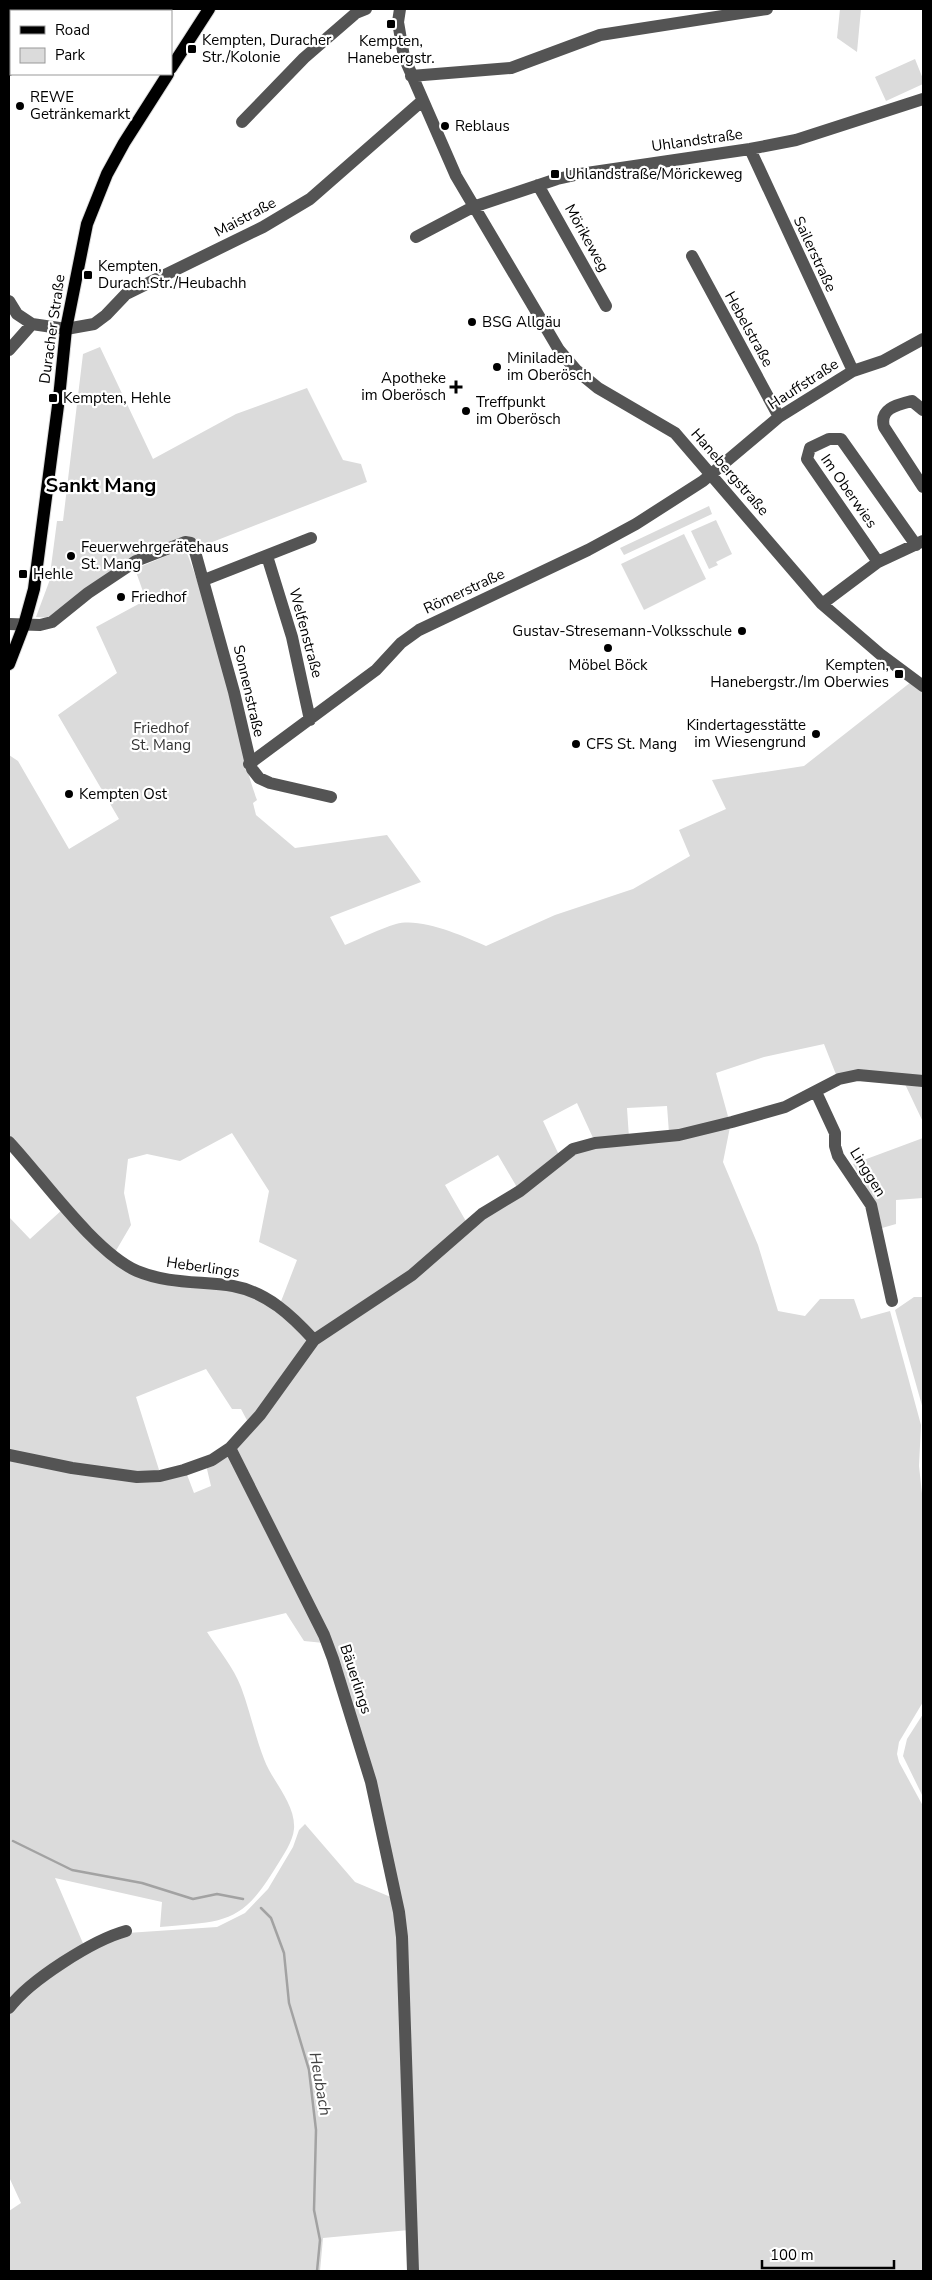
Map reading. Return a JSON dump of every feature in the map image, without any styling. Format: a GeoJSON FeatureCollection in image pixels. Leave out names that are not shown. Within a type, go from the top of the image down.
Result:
{"type":"FeatureCollection","features":[{"type":"Feature","properties":{"kind":"main road"},"geometry":{"type":"LineString","coordinates":[[172,66],[209,9]]}},
{"type":"Feature","properties":{"kind":"main road","name":"Duracher Straße"},"geometry":{"type":"LineString","coordinates":[[9,664],[33,594],[59,398],[66,328],[79,256],[94,205],[124,143],[167,75]]}},
{"type":"Feature","properties":{"kind":"street"},"geometry":{"type":"LineString","coordinates":[[242,122],[304,58],[356,13],[366,9]]}},
{"type":"Feature","properties":{"kind":"street","name":"Hanebergstraße"},"geometry":{"type":"LineString","coordinates":[[400,9],[400,41],[411,76],[456,176],[559,350],[576,370],[598,388],[675,433],[822,604],[880,654],[923,686]]}},
{"type":"Feature","properties":{"kind":"street"},"geometry":{"type":"LineString","coordinates":[[411,76],[511,68],[600,35],[767,9]]}},
{"type":"Feature","properties":{"kind":"street","name":"Uhlandstraße"},"geometry":{"type":"LineString","coordinates":[[416,237],[473,207],[538,185],[580,174],[750,149],[796,140],[923,99]]}},
{"type":"Feature","properties":{"kind":"street","name":"Maistraße"},"geometry":{"type":"LineString","coordinates":[[32,324],[66,328],[94,324],[106,315],[126,294],[263,227],[310,199],[422,101]]}},
{"type":"Feature","properties":{"kind":"street","name":"Sailerstraße"},"geometry":{"type":"LineString","coordinates":[[750,149],[853,371]]}},
{"type":"Feature","properties":{"kind":"street","name":"Mörikeweg"},"geometry":{"type":"LineString","coordinates":[[538,185],[606,306]]}},
{"type":"Feature","properties":{"kind":"street","name":"Hebelstraße"},"geometry":{"type":"LineString","coordinates":[[692,256],[779,417]]}},
{"type":"Feature","properties":{"kind":"street"},"geometry":{"type":"LineString","coordinates":[[9,301],[13,315],[32,324],[9,350]]}},
{"type":"Feature","properties":{"kind":"street","name":"Hauffstraße"},"geometry":{"type":"LineString","coordinates":[[711,475],[779,417],[853,371],[883,361],[923,339]]}},
{"type":"Feature","properties":{"kind":"street"},"geometry":{"type":"LineString","coordinates":[[923,410],[912,401],[884,413],[882,418],[884,428],[923,487]]}},
{"type":"Feature","properties":{"kind":"street","name":"Im Oberwies"},"geometry":{"type":"LineString","coordinates":[[822,604],[878,562],[919,543],[841,439],[829,439],[810,448],[807,459],[878,562]]}},
{"type":"Feature","properties":{"kind":"street","name":"Römerstraße"},"geometry":{"type":"LineString","coordinates":[[249,764],[376,670],[401,643],[419,630],[588,550],[671,503],[711,475]]}},
{"type":"Feature","properties":{"kind":"street"},"geometry":{"type":"LineString","coordinates":[[204,580],[311,538]]}},
{"type":"Feature","properties":{"kind":"street","name":"Sonnenstraße"},"geometry":{"type":"LineString","coordinates":[[25,621],[40,625],[52,622],[88,592],[136,561],[185,542],[190,543],[194,548],[204,580],[234,692],[249,764]]}},
{"type":"Feature","properties":{"kind":"street","name":"Welfenstraße"},"geometry":{"type":"LineString","coordinates":[[267,556],[292,636],[310,720]]}},
{"type":"Feature","properties":{"kind":"street"},"geometry":{"type":"LineString","coordinates":[[9,624],[25,621]]}},
{"type":"Feature","properties":{"kind":"street"},"geometry":{"type":"LineString","coordinates":[[249,764],[260,778],[270,783],[331,797]]}},
{"type":"Feature","properties":{"kind":"street"},"geometry":{"type":"LineString","coordinates":[[9,1454],[72,1468],[137,1477],[160,1476],[212,1460],[230,1448],[260,1415],[314,1340],[412,1275],[482,1214],[520,1191],[573,1149],[595,1143],[679,1135],[785,1106],[839,1079],[858,1074],[923,1082]]}},
{"type":"Feature","properties":{"kind":"street","name":"Linggen"},"geometry":{"type":"LineString","coordinates":[[816,1092],[835,1133],[835,1146],[838,1156],[871,1205],[892,1301]]}},
{"type":"Feature","properties":{"kind":"street","name":"Heberlings"},"geometry":{"type":"LineString","coordinates":[[9,1142],[87,1230],[113,1256],[138,1271],[163,1279],[234,1286],[254,1292],[278,1306],[314,1340]]}},
{"type":"Feature","properties":{"kind":"street","name":"Bäuerlings"},"geometry":{"type":"LineString","coordinates":[[230,1448],[324,1635],[334,1660],[371,1782],[399,1912],[402,1937],[413,2271]]}},
{"type":"Feature","properties":{"kind":"street"},"geometry":{"type":"LineString","coordinates":[[9,2008],[23,1991],[67,1961],[102,1940],[126,1931]]}},
{"type":"Feature","properties":{"kind":"green space"},"geometry":{"type":"Polygon","coordinates":[[[840,9],[861,9],[857,52],[837,38],[840,9]]]}},
{"type":"Feature","properties":{"kind":"green space"},"geometry":{"type":"Polygon","coordinates":[[[915,59],[923,79],[923,84],[886,101],[875,77],[915,59]]]}},
{"type":"Feature","properties":{"kind":"green space"},"geometry":{"type":"Polygon","coordinates":[[[100,347],[153,459],[236,414],[307,388],[343,460],[361,464],[367,482],[197,548],[183,538],[51,618],[36,617],[49,582],[57,521],[63,521],[83,354],[100,347]]]}},
{"type":"Feature","properties":{"kind":"green space"},"geometry":{"type":"Polygon","coordinates":[[[709,506],[712,514],[624,555],[620,548],[709,506]]]}},
{"type":"Feature","properties":{"kind":"green space"},"geometry":{"type":"Polygon","coordinates":[[[716,520],[732,554],[716,562],[718,565],[709,569],[691,531],[716,520]]]}},
{"type":"Feature","properties":{"kind":"green space"},"geometry":{"type":"Polygon","coordinates":[[[684,534],[706,579],[644,610],[621,564],[684,534]]]}},
{"type":"Feature","properties":{"kind":"green space","name":"Friedhof St. Mang"},"geometry":{"type":"Polygon","coordinates":[[[185,548],[214,634],[232,700],[244,758],[257,800],[253,803],[256,815],[295,848],[387,835],[421,882],[330,917],[345,945],[396,924],[417,923],[466,937],[486,946],[555,915],[633,889],[690,856],[679,830],[726,809],[712,780],[804,766],[911,682],[923,691],[923,1079],[837,1077],[824,1044],[764,1057],[716,1073],[729,1120],[669,1133],[667,1106],[627,1108],[629,1138],[594,1140],[577,1103],[543,1121],[559,1155],[518,1189],[498,1155],[445,1185],[467,1223],[411,1272],[315,1335],[280,1304],[297,1260],[259,1242],[269,1191],[232,1133],[180,1161],[147,1154],[128,1159],[124,1193],[131,1225],[114,1254],[9,1136],[9,755],[18,761],[69,849],[119,819],[58,715],[117,673],[96,627],[146,600],[135,569],[185,548]]]}},
{"type":"Feature","properties":{"kind":"green space"},"geometry":{"type":"Polygon","coordinates":[[[904,1082],[923,1085],[923,1122],[904,1082]]]}},
{"type":"Feature","properties":{"kind":"green space"},"geometry":{"type":"Polygon","coordinates":[[[730,1127],[723,1162],[758,1245],[778,1311],[805,1316],[820,1299],[854,1299],[861,1319],[890,1311],[921,1425],[919,1466],[923,1503],[923,1702],[899,1742],[897,1754],[899,1762],[923,1806],[923,2271],[415,2271],[405,1937],[346,1686],[233,1449],[315,1342],[575,1152],[730,1127]]]}},
{"type":"Feature","properties":{"kind":"green space"},"geometry":{"type":"Polygon","coordinates":[[[923,1138],[923,1198],[896,1200],[896,1224],[882,1228],[876,1204],[853,1164],[923,1138]]]}},
{"type":"Feature","properties":{"kind":"green space"},"geometry":{"type":"Polygon","coordinates":[[[63,1209],[134,1274],[254,1293],[310,1340],[249,1424],[241,1409],[232,1409],[206,1369],[136,1397],[160,1473],[137,1475],[9,1452],[9,1217],[30,1239],[63,1209]]]}},
{"type":"Feature","properties":{"kind":"green space"},"geometry":{"type":"Polygon","coordinates":[[[914,1297],[923,1297],[923,1409],[895,1310],[914,1297]]]}},
{"type":"Feature","properties":{"kind":"green space"},"geometry":{"type":"Polygon","coordinates":[[[229,1452],[324,1643],[304,1641],[286,1613],[207,1632],[230,1666],[241,1687],[264,1759],[291,1811],[294,1820],[292,1838],[264,1886],[252,1900],[241,1910],[216,1921],[160,1927],[162,1902],[55,1878],[85,1948],[9,2003],[9,1458],[72,1471],[186,1472],[194,1493],[211,1486],[206,1465],[229,1452]]]}},
{"type":"Feature","properties":{"kind":"green space"},"geometry":{"type":"Polygon","coordinates":[[[923,1714],[923,1797],[903,1756],[907,1739],[923,1714]]]}},
{"type":"Feature","properties":{"kind":"green space"},"geometry":{"type":"Polygon","coordinates":[[[305,1824],[355,1882],[393,1898],[409,2230],[323,2238],[320,2271],[9,2271],[9,2211],[21,2203],[9,2177],[9,2012],[68,1963],[127,1933],[217,1927],[245,1913],[268,1889],[293,1847],[299,1830],[305,1824]]]}},
{"type":"Feature","properties":{"kind":"waterway","name":"Heubach"},"geometry":{"type":"LineString","coordinates":[[13,1841],[72,1870],[142,1883],[193,1899],[217,1894],[243,1899]]}},
{"type":"Feature","properties":{"kind":"waterway","name":"Heubach"},"geometry":{"type":"LineString","coordinates":[[261,1908],[271,1918],[284,1953],[289,2003],[309,2070],[316,2130],[314,2210],[320,2240],[317,2271]]}},
{"type":"Feature","properties":{"kind":"place","name":"Kempten, Hanebergstr."},"geometry":{"type":"Point","coordinates":[391,24]}},
{"type":"Feature","properties":{"kind":"place","name":"Kempten, Duracher Str./Kolonie"},"geometry":{"type":"Point","coordinates":[192,49]}},
{"type":"Feature","properties":{"kind":"place","name":"REWE Getränkemarkt"},"geometry":{"type":"Point","coordinates":[20,106]}},
{"type":"Feature","properties":{"kind":"place","name":"Reblaus"},"geometry":{"type":"Point","coordinates":[445,126]}},
{"type":"Feature","properties":{"kind":"place","name":"Uhlandstraße/Mörickeweg"},"geometry":{"type":"Point","coordinates":[555,174]}},
{"type":"Feature","properties":{"kind":"place","name":"Kempten, Durach.Str./Heubachh"},"geometry":{"type":"Point","coordinates":[88,275]}},
{"type":"Feature","properties":{"kind":"place","name":"BSG Allgäu"},"geometry":{"type":"Point","coordinates":[472,322]}},
{"type":"Feature","properties":{"kind":"place","name":"Miniladen im Oberösch"},"geometry":{"type":"Point","coordinates":[497,367]}},
{"type":"Feature","properties":{"kind":"place","name":"Apotheke im Oberösch"},"geometry":{"type":"Point","coordinates":[456,387]}},
{"type":"Feature","properties":{"kind":"place","name":"Kempten, Hehle"},"geometry":{"type":"Point","coordinates":[53,398]}},
{"type":"Feature","properties":{"kind":"place","name":"Treffpunkt im Oberösch"},"geometry":{"type":"Point","coordinates":[466,411]}},
{"type":"Feature","properties":{"kind":"place","name":"Feuerwehrgerätehaus St. Mang"},"geometry":{"type":"Point","coordinates":[71,556]}},
{"type":"Feature","properties":{"kind":"place","name":"Hehle"},"geometry":{"type":"Point","coordinates":[23,574]}},
{"type":"Feature","properties":{"kind":"place","name":"Friedhof"},"geometry":{"type":"Point","coordinates":[121,597]}},
{"type":"Feature","properties":{"kind":"place","name":"Gustav-Stresemann-Volksschule"},"geometry":{"type":"Point","coordinates":[742,631]}},
{"type":"Feature","properties":{"kind":"place","name":"Möbel Böck"},"geometry":{"type":"Point","coordinates":[608,648]}},
{"type":"Feature","properties":{"kind":"place","name":"Kempten, Hanebergstr./Im Oberwies"},"geometry":{"type":"Point","coordinates":[899,674]}},
{"type":"Feature","properties":{"kind":"place","name":"Kindertagesstätte im Wiesengrund"},"geometry":{"type":"Point","coordinates":[816,734]}},
{"type":"Feature","properties":{"kind":"place","name":"CFS St. Mang"},"geometry":{"type":"Point","coordinates":[576,744]}},
{"type":"Feature","properties":{"kind":"place","name":"Kempten Ost"},"geometry":{"type":"Point","coordinates":[69,794]}},
{"type":"Feature","properties":{"kind":"district","name":"Sankt Mang"},"geometry":{"type":"Point","coordinates":[101,485]}}]}
